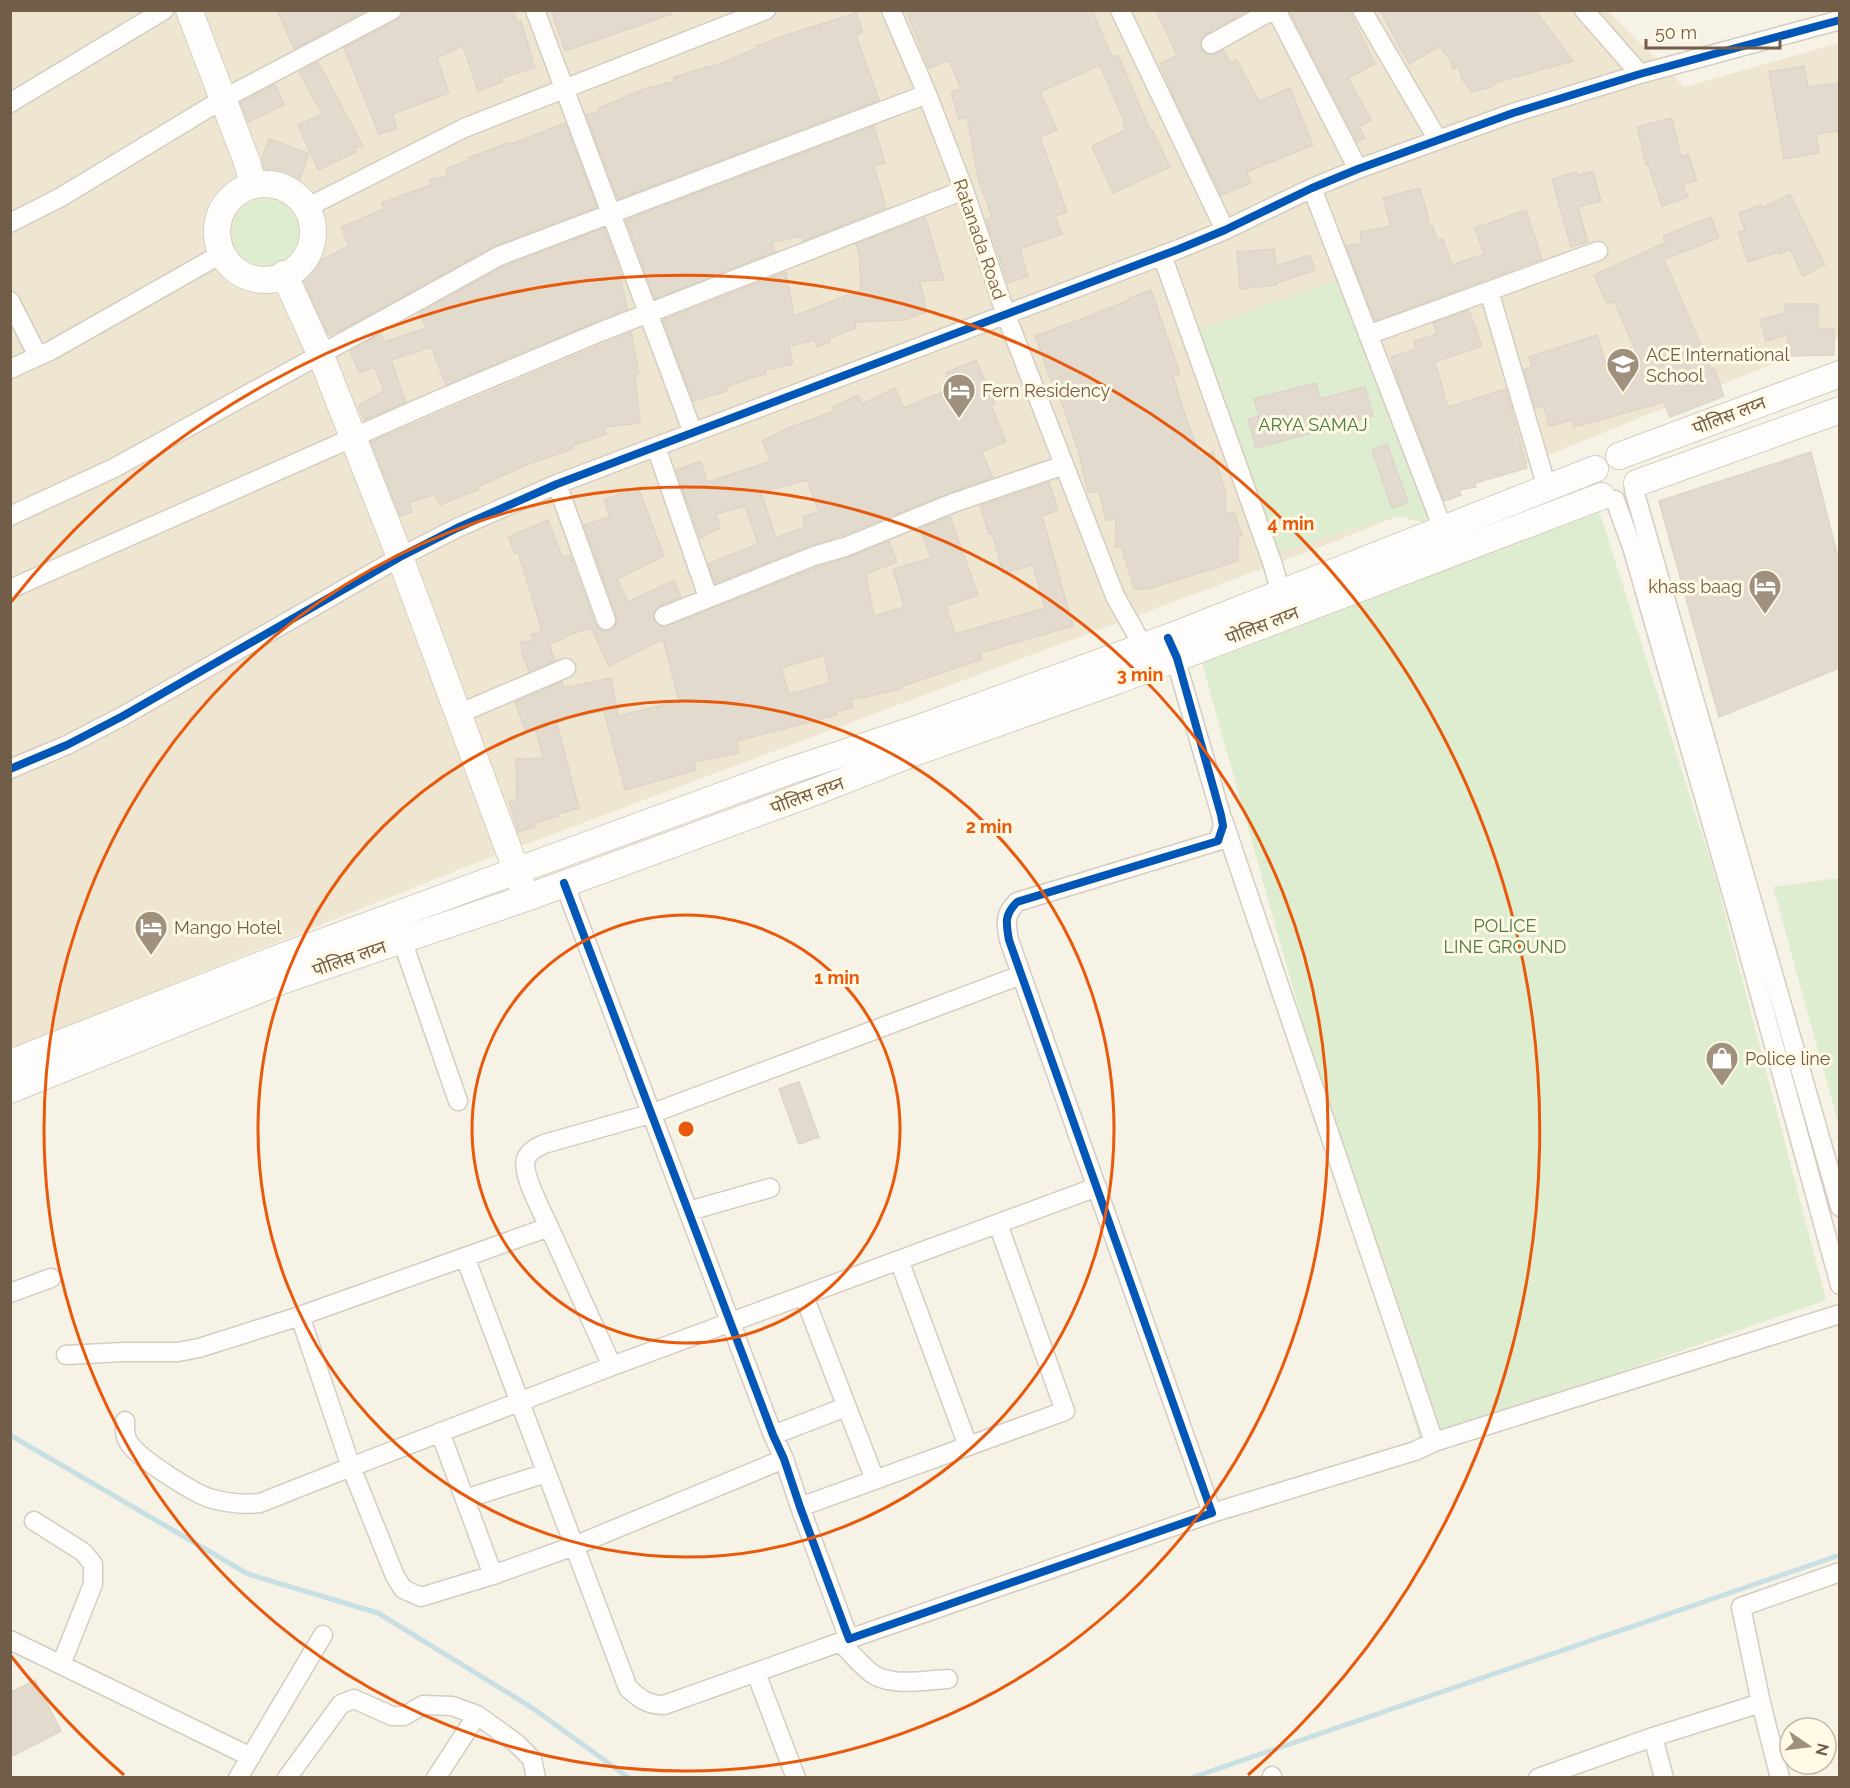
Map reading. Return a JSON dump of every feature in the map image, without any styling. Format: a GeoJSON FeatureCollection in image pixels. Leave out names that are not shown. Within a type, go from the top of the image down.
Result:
{"type":"FeatureCollection","features":[{"type":"Feature","properties":{"kind":"street"},"geometry":{"type":"LineString","coordinates":[[10,103],[164,10]]}},
{"type":"Feature","properties":{"kind":"street"},"geometry":{"type":"LineString","coordinates":[[189,10],[247,162],[253,185]]}},
{"type":"Feature","properties":{"kind":"street"},"geometry":{"type":"LineString","coordinates":[[10,223],[61,197],[223,99],[392,10]]}},
{"type":"Feature","properties":{"kind":"street"},"geometry":{"type":"LineString","coordinates":[[535,10],[693,433]]}},
{"type":"Feature","properties":{"kind":"street"},"geometry":{"type":"LineString","coordinates":[[306,208],[464,128],[766,10]]}},
{"type":"Feature","properties":{"kind":"street","name":"Ratanada Road"},"geometry":{"type":"LineString","coordinates":[[891,10],[964,190],[1006,315],[1115,596],[1160,652],[1221,815],[1434,1442]]}},
{"type":"Feature","properties":{"kind":"street"},"geometry":{"type":"LineString","coordinates":[[1120,10],[1225,230]]}},
{"type":"Feature","properties":{"kind":"street"},"geometry":{"type":"LineString","coordinates":[[1211,44],[1275,10],[1359,169]]}},
{"type":"Feature","properties":{"kind":"street"},"geometry":{"type":"LineString","coordinates":[[1362,10],[1438,141]]}},
{"type":"Feature","properties":{"kind":"street"},"geometry":{"type":"LineString","coordinates":[[1584,10],[1640,74]]}},
{"type":"Feature","properties":{"kind":"street"},"geometry":{"type":"LineString","coordinates":[[10,769],[67,745],[123,716],[400,557],[457,528],[557,484],[1162,255],[1225,230],[1312,188],[1513,113],[1640,74],[1839,20]]}},
{"type":"Feature","properties":{"kind":"street"},"geometry":{"type":"LineString","coordinates":[[10,516],[114,468],[499,256],[927,94]]}},
{"type":"Feature","properties":{"kind":"street"},"geometry":{"type":"LineString","coordinates":[[261,183],[280,185],[297,194],[310,213],[313,240],[303,261],[293,272],[270,280],[251,278],[236,270],[218,243],[217,226],[226,203],[238,192],[253,185],[261,183]]}},
{"type":"Feature","properties":{"kind":"street"},"geometry":{"type":"LineString","coordinates":[[1312,188],[1443,529]]}},
{"type":"Feature","properties":{"kind":"street"},"geometry":{"type":"LineString","coordinates":[[10,589],[438,400],[650,313],[964,190]]}},
{"type":"Feature","properties":{"kind":"street"},"geometry":{"type":"LineString","coordinates":[[1368,335],[1598,251]]}},
{"type":"Feature","properties":{"kind":"street"},"geometry":{"type":"LineString","coordinates":[[10,369],[38,356],[223,253]]}},
{"type":"Feature","properties":{"kind":"street"},"geometry":{"type":"LineString","coordinates":[[1162,255],[1281,592]]}},
{"type":"Feature","properties":{"kind":"street"},"geometry":{"type":"LineString","coordinates":[[284,274],[320,353],[400,557],[526,898]]}},
{"type":"Feature","properties":{"kind":"street"},"geometry":{"type":"LineString","coordinates":[[1489,291],[1546,488]]}},
{"type":"Feature","properties":{"kind":"street"},"geometry":{"type":"LineString","coordinates":[[10,301],[38,356]]}},
{"type":"Feature","properties":{"kind":"street","name":"पोलिस लय्न"},"geometry":{"type":"LineString","coordinates":[[1619,456],[1839,374]]}},
{"type":"Feature","properties":{"kind":"street","name":"पोलिस लय्न"},"geometry":{"type":"LineString","coordinates":[[10,1090],[284,980],[526,898],[1160,652],[1622,492],[1839,410]]}},
{"type":"Feature","properties":{"kind":"street"},"geometry":{"type":"LineString","coordinates":[[656,447],[708,597]]}},
{"type":"Feature","properties":{"kind":"street"},"geometry":{"type":"LineString","coordinates":[[10,1063],[281,957],[789,771],[1160,652],[1281,592],[1595,469],[1605,458],[1619,456],[1626,458],[1636,469],[1622,492],[1633,550],[1740,922],[1839,1286]]}},
{"type":"Feature","properties":{"kind":"street"},"geometry":{"type":"LineString","coordinates":[[664,616],[953,503],[1064,465]]}},
{"type":"Feature","properties":{"kind":"street"},"geometry":{"type":"LineString","coordinates":[[1595,469],[1594,484],[1622,492]]}},
{"type":"Feature","properties":{"kind":"street"},"geometry":{"type":"LineString","coordinates":[[557,484],[606,620]]}},
{"type":"Feature","properties":{"kind":"street"},"geometry":{"type":"LineString","coordinates":[[1622,492],[1839,1207]]}},
{"type":"Feature","properties":{"kind":"street"},"geometry":{"type":"LineString","coordinates":[[458,714],[566,668]]}},
{"type":"Feature","properties":{"kind":"street"},"geometry":{"type":"LineString","coordinates":[[1212,1514],[1021,975],[1009,940],[1006,921],[1009,910],[1017,902],[1218,841],[1223,826],[1221,815]]}},
{"type":"Feature","properties":{"kind":"street"},"geometry":{"type":"LineString","coordinates":[[564,883],[784,1459],[845,1640],[872,1673],[886,1679],[897,1682],[948,1679]]}},
{"type":"Feature","properties":{"kind":"street"},"geometry":{"type":"LineString","coordinates":[[402,940],[459,1101]]}},
{"type":"Feature","properties":{"kind":"street"},"geometry":{"type":"LineString","coordinates":[[612,1366],[525,1171],[526,1159],[532,1150],[544,1144],[653,1113],[1021,975]]}},
{"type":"Feature","properties":{"kind":"street"},"geometry":{"type":"LineString","coordinates":[[125,1421],[125,1434],[129,1444],[142,1459],[206,1497],[226,1503],[247,1505],[260,1503],[519,1401],[1097,1187]]}},
{"type":"Feature","properties":{"kind":"street"},"geometry":{"type":"LineString","coordinates":[[689,1211],[770,1188]]}},
{"type":"Feature","properties":{"kind":"street"},"geometry":{"type":"LineString","coordinates":[[800,1507],[1065,1411],[999,1224]]}},
{"type":"Feature","properties":{"kind":"street"},"geometry":{"type":"LineString","coordinates":[[66,1356],[124,1352],[178,1352],[199,1348],[300,1316],[549,1227]]}},
{"type":"Feature","properties":{"kind":"street"},"geometry":{"type":"LineString","coordinates":[[465,1257],[628,1688],[641,1700],[652,1705],[664,1706],[845,1640],[1212,1514],[1839,1314]]}},
{"type":"Feature","properties":{"kind":"street"},"geometry":{"type":"LineString","coordinates":[[899,1260],[968,1446]]}},
{"type":"Feature","properties":{"kind":"street"},"geometry":{"type":"LineString","coordinates":[[10,1293],[51,1278]]}},
{"type":"Feature","properties":{"kind":"street"},"geometry":{"type":"LineString","coordinates":[[804,1296],[874,1480]]}},
{"type":"Feature","properties":{"kind":"street"},"geometry":{"type":"LineString","coordinates":[[300,1316],[351,1467],[395,1576],[402,1589],[420,1598],[574,1546],[784,1459]]}},
{"type":"Feature","properties":{"kind":"street"},"geometry":{"type":"LineString","coordinates":[[773,1435],[846,1407]]}},
{"type":"Feature","properties":{"kind":"street"},"geometry":{"type":"LineString","coordinates":[[440,1432],[493,1575]]}},
{"type":"Feature","properties":{"kind":"street"},"geometry":{"type":"LineString","coordinates":[[465,1499],[546,1473]]}},
{"type":"Feature","properties":{"kind":"street"},"geometry":{"type":"LineString","coordinates":[[34,1521],[83,1552],[93,1564],[93,1584],[61,1665]]}},
{"type":"Feature","properties":{"kind":"street"},"geometry":{"type":"LineString","coordinates":[[1780,1778],[1761,1703],[1741,1607],[1839,1572]]}},
{"type":"Feature","properties":{"kind":"street"},"geometry":{"type":"LineString","coordinates":[[238,1778],[323,1635]]}},
{"type":"Feature","properties":{"kind":"street"},"geometry":{"type":"LineString","coordinates":[[10,1640],[251,1757]]}},
{"type":"Feature","properties":{"kind":"street"},"geometry":{"type":"LineString","coordinates":[[756,1673],[796,1778]]}},
{"type":"Feature","properties":{"kind":"street"},"geometry":{"type":"LineString","coordinates":[[287,1778],[341,1704],[354,1699],[392,1716],[404,1716],[423,1705],[452,1706],[477,1715],[516,1743],[532,1759],[536,1778]]}},
{"type":"Feature","properties":{"kind":"street"},"geometry":{"type":"LineString","coordinates":[[1538,1778],[1583,1770],[1653,1737],[1761,1703]]}},
{"type":"Feature","properties":{"kind":"street"},"geometry":{"type":"LineString","coordinates":[[436,1778],[477,1715]]}},
{"type":"Feature","properties":{"kind":"street"},"geometry":{"type":"LineString","coordinates":[[1653,1737],[1664,1778]]}},
{"type":"Feature","properties":{"kind":"shaded area"},"geometry":{"type":"Polygon","coordinates":[[[1607,10],[1684,87],[1839,43],[1839,337],[1336,541],[475,863],[11,1049],[11,11],[1607,10]]]}},
{"type":"Feature","properties":{"kind":"green space"},"geometry":{"type":"Polygon","coordinates":[[[273,199],[285,205],[294,214],[300,226],[298,246],[290,257],[273,267],[259,267],[242,257],[234,246],[232,226],[242,209],[253,201],[273,199]]]}},
{"type":"Feature","properties":{"kind":"green space","name":"ARYA SAMAJ"},"geometry":{"type":"Polygon","coordinates":[[[1346,277],[1439,526],[1397,516],[1273,554],[1190,333],[1346,277]]]}},
{"type":"Feature","properties":{"kind":"green space","name":"POLICE LINE GROUND"},"geometry":{"type":"Polygon","coordinates":[[[1598,507],[1714,872],[1826,1300],[1420,1442],[1202,663],[1598,507]]]}},
{"type":"Feature","properties":{"kind":"green space"},"geometry":{"type":"Polygon","coordinates":[[[1840,878],[1839,1126],[1773,887],[1840,878]]]}},
{"type":"Feature","properties":{"kind":"building"},"geometry":{"type":"Polygon","coordinates":[[[277,10],[367,10],[294,49],[277,10]]]}},
{"type":"Feature","properties":{"kind":"building"},"geometry":{"type":"Polygon","coordinates":[[[403,10],[513,10],[517,22],[521,21],[535,68],[501,78],[502,82],[478,91],[463,46],[437,58],[449,93],[393,114],[397,129],[379,134],[344,48],[397,20],[403,10]]]}},
{"type":"Feature","properties":{"kind":"building"},"geometry":{"type":"Polygon","coordinates":[[[551,10],[672,10],[672,14],[565,51],[551,10]]]}},
{"type":"Feature","properties":{"kind":"building"},"geometry":{"type":"Polygon","coordinates":[[[906,10],[1092,10],[1112,57],[1118,55],[1151,132],[1153,131],[1170,167],[1113,193],[1092,146],[1126,130],[1100,65],[1040,92],[1057,130],[1040,137],[1067,212],[1055,216],[1062,234],[1020,249],[1028,276],[1008,283],[986,219],[992,217],[978,178],[967,117],[959,119],[951,92],[961,89],[949,60],[929,68],[906,10]]]}},
{"type":"Feature","properties":{"kind":"building"},"geometry":{"type":"Polygon","coordinates":[[[1156,10],[1249,10],[1205,34],[1200,43],[1201,49],[1210,55],[1223,50],[1230,63],[1236,59],[1259,101],[1290,88],[1313,145],[1247,172],[1251,183],[1221,195],[1160,64],[1177,55],[1156,10]]]}},
{"type":"Feature","properties":{"kind":"building"},"geometry":{"type":"Polygon","coordinates":[[[1289,10],[1349,10],[1375,64],[1348,78],[1371,120],[1359,127],[1365,138],[1357,142],[1289,10]]]}},
{"type":"Feature","properties":{"kind":"building"},"geometry":{"type":"Polygon","coordinates":[[[1380,10],[1535,10],[1573,61],[1497,82],[1491,87],[1472,92],[1462,79],[1459,67],[1453,69],[1450,60],[1440,46],[1409,64],[1380,10]]]}},
{"type":"Feature","properties":{"kind":"building"},"geometry":{"type":"Polygon","coordinates":[[[856,13],[863,32],[856,35],[879,100],[618,199],[586,115],[600,111],[599,108],[644,89],[675,81],[674,77],[722,63],[774,39],[856,13]]]}},
{"type":"Feature","properties":{"kind":"building"},"geometry":{"type":"Polygon","coordinates":[[[318,62],[363,146],[355,148],[356,152],[318,170],[298,125],[322,114],[299,72],[318,62]]]}},
{"type":"Feature","properties":{"kind":"building"},"geometry":{"type":"Polygon","coordinates":[[[1804,66],[1808,87],[1839,83],[1839,131],[1816,134],[1819,153],[1784,159],[1769,72],[1804,66]]]}},
{"type":"Feature","properties":{"kind":"building"},"geometry":{"type":"Polygon","coordinates":[[[275,84],[284,105],[248,122],[240,103],[275,84]]]}},
{"type":"Feature","properties":{"kind":"building"},"geometry":{"type":"Polygon","coordinates":[[[1672,118],[1681,157],[1688,154],[1697,180],[1683,185],[1688,197],[1662,206],[1648,164],[1646,165],[1637,127],[1672,118]]]}},
{"type":"Feature","properties":{"kind":"building"},"geometry":{"type":"Polygon","coordinates":[[[565,123],[597,207],[494,246],[342,330],[328,335],[299,271],[349,246],[341,227],[384,209],[382,203],[430,185],[429,180],[448,176],[446,169],[469,160],[468,158],[565,123]]]}},
{"type":"Feature","properties":{"kind":"building"},"geometry":{"type":"Polygon","coordinates":[[[874,126],[885,163],[874,166],[886,208],[803,241],[802,236],[772,242],[775,252],[655,299],[626,220],[874,126]]]}},
{"type":"Feature","properties":{"kind":"building"},"geometry":{"type":"Polygon","coordinates":[[[269,139],[309,154],[299,181],[264,168],[262,158],[269,139]]]}},
{"type":"Feature","properties":{"kind":"building"},"geometry":{"type":"Polygon","coordinates":[[[1593,171],[1601,201],[1578,207],[1588,242],[1571,247],[1552,179],[1577,172],[1578,175],[1593,171]]]}},
{"type":"Feature","properties":{"kind":"building"},"geometry":{"type":"Polygon","coordinates":[[[1420,188],[1430,225],[1438,241],[1443,239],[1452,265],[1484,254],[1475,228],[1526,210],[1542,259],[1375,321],[1346,246],[1362,243],[1360,232],[1391,226],[1383,198],[1420,188]]]}},
{"type":"Feature","properties":{"kind":"building"},"geometry":{"type":"Polygon","coordinates":[[[1790,194],[1825,265],[1803,276],[1790,249],[1780,254],[1779,252],[1748,262],[1738,232],[1745,230],[1739,213],[1761,205],[1762,208],[1790,194]]]}},
{"type":"Feature","properties":{"kind":"building"},"geometry":{"type":"Polygon","coordinates":[[[925,217],[944,280],[919,281],[926,312],[904,320],[854,322],[856,328],[829,338],[830,342],[817,347],[815,340],[789,346],[793,364],[765,370],[766,374],[726,387],[727,391],[693,401],[663,320],[786,272],[794,316],[861,290],[859,254],[856,244],[925,217]]]}},
{"type":"Feature","properties":{"kind":"building"},"geometry":{"type":"Polygon","coordinates":[[[1711,217],[1719,238],[1664,259],[1711,369],[1714,368],[1724,396],[1670,417],[1664,402],[1574,427],[1573,420],[1549,426],[1544,406],[1535,408],[1524,369],[1532,367],[1529,357],[1597,335],[1608,372],[1641,363],[1614,301],[1607,304],[1594,275],[1665,243],[1663,236],[1711,217]]]}},
{"type":"Feature","properties":{"kind":"building"},"geometry":{"type":"Polygon","coordinates":[[[604,228],[619,268],[627,309],[446,385],[431,347],[391,360],[406,402],[364,420],[358,406],[384,391],[374,367],[359,373],[350,351],[381,334],[384,342],[426,328],[419,313],[504,266],[604,228]]]}},
{"type":"Feature","properties":{"kind":"building"},"geometry":{"type":"Polygon","coordinates":[[[1274,249],[1276,266],[1310,255],[1315,270],[1277,283],[1277,285],[1240,289],[1237,252],[1274,249]]]}},
{"type":"Feature","properties":{"kind":"building"},"geometry":{"type":"Polygon","coordinates":[[[1151,290],[1180,374],[1173,376],[1200,456],[1213,452],[1226,494],[1225,514],[1234,512],[1242,535],[1238,537],[1238,561],[1148,589],[1134,589],[1121,546],[1115,548],[1116,518],[1106,521],[1099,491],[1088,493],[1079,453],[1054,380],[1051,381],[1035,336],[1151,290]]]}},
{"type":"Feature","properties":{"kind":"building"},"geometry":{"type":"Polygon","coordinates":[[[1785,304],[1818,304],[1818,329],[1834,329],[1834,355],[1788,356],[1787,335],[1766,341],[1760,320],[1785,313],[1785,304]]]}},
{"type":"Feature","properties":{"kind":"building"},"geometry":{"type":"Polygon","coordinates":[[[1469,310],[1482,346],[1435,362],[1448,407],[1506,389],[1527,468],[1475,483],[1476,487],[1459,490],[1461,495],[1444,501],[1391,357],[1416,349],[1414,341],[1437,334],[1433,323],[1469,310]]]}},
{"type":"Feature","properties":{"kind":"building"},"geometry":{"type":"Polygon","coordinates":[[[631,332],[639,374],[635,374],[640,423],[604,427],[606,434],[572,446],[573,449],[531,463],[477,487],[478,490],[440,505],[435,494],[409,503],[412,512],[400,516],[371,442],[631,332]]]}},
{"type":"Feature","properties":{"kind":"building"},"geometry":{"type":"Polygon","coordinates":[[[976,360],[995,404],[991,405],[1006,441],[982,452],[993,478],[715,583],[708,564],[758,544],[745,506],[716,514],[720,528],[700,538],[676,470],[701,461],[707,482],[771,461],[762,441],[788,428],[835,411],[833,407],[858,395],[862,404],[895,388],[904,408],[952,388],[946,373],[976,360]],[[807,480],[761,492],[776,538],[805,527],[803,516],[819,512],[807,480]]]}},
{"type":"Feature","properties":{"kind":"building"},"geometry":{"type":"Polygon","coordinates":[[[1316,383],[1320,399],[1365,387],[1373,416],[1256,448],[1248,419],[1259,416],[1254,399],[1316,383]]]}},
{"type":"Feature","properties":{"kind":"building"},"geometry":{"type":"Polygon","coordinates":[[[1387,444],[1408,502],[1392,508],[1372,450],[1387,444]]]}},
{"type":"Feature","properties":{"kind":"building","name":"khass baag"},"geometry":{"type":"Polygon","coordinates":[[[1811,452],[1839,561],[1839,668],[1719,717],[1659,501],[1811,452]]]}},
{"type":"Feature","properties":{"kind":"building"},"geometry":{"type":"Polygon","coordinates":[[[1049,482],[1058,510],[1042,516],[1073,626],[980,653],[982,659],[900,687],[901,689],[851,700],[853,708],[836,712],[837,715],[737,741],[739,753],[694,762],[696,770],[625,790],[604,711],[556,720],[579,808],[534,823],[535,827],[518,832],[509,802],[517,799],[516,759],[543,758],[535,727],[525,730],[515,702],[562,682],[564,688],[611,678],[618,716],[679,701],[663,639],[609,666],[591,628],[549,644],[555,661],[529,672],[525,659],[523,660],[521,642],[533,640],[531,635],[542,631],[518,552],[515,553],[508,537],[548,520],[562,557],[570,555],[595,624],[599,629],[605,631],[614,628],[617,617],[584,525],[610,517],[604,500],[638,487],[664,556],[617,579],[628,602],[674,580],[681,597],[659,606],[653,614],[654,621],[663,627],[889,541],[897,562],[866,574],[874,616],[904,607],[893,569],[931,558],[920,528],[950,516],[978,595],[946,606],[955,634],[1045,608],[1033,565],[1003,573],[992,533],[989,534],[980,506],[1049,482]],[[824,655],[781,668],[789,694],[830,683],[824,655]]]}},
{"type":"Feature","properties":{"kind":"building"},"geometry":{"type":"Polygon","coordinates":[[[799,1082],[819,1137],[799,1144],[779,1089],[799,1082]]]}},
{"type":"Feature","properties":{"kind":"building"},"geometry":{"type":"Polygon","coordinates":[[[35,1680],[61,1731],[10,1757],[10,1693],[35,1680]]]}},
{"type":"Feature","properties":{"kind":"waterway"},"geometry":{"type":"LineString","coordinates":[[10,1435],[248,1574],[378,1613],[531,1707],[629,1778]]}},
{"type":"Feature","properties":{"kind":"waterway"},"geometry":{"type":"LineString","coordinates":[[1191,1778],[1840,1555]]}},
{"type":"Feature","properties":{"kind":"cycle path"},"geometry":{"type":"LineString","coordinates":[[10,769],[67,745],[123,716],[400,557],[457,528],[557,484],[1179,249],[1358,169],[1513,113],[1640,74],[1840,20]]}},
{"type":"Feature","properties":{"kind":"cycle path"},"geometry":{"type":"LineString","coordinates":[[564,883],[784,1459],[849,1639],[1212,1513],[1009,940],[1007,924],[1008,915],[1017,902],[1218,841],[1223,826],[1221,815],[1177,658],[1168,638]]}},
{"type":"Feature","properties":{"kind":"place","name":"ACE International School"},"geometry":{"type":"Point","coordinates":[1623,393]}},
{"type":"Feature","properties":{"kind":"place","name":"Fern Residency"},"geometry":{"type":"Point","coordinates":[959,419]}},
{"type":"Feature","properties":{"kind":"place","name":"khass baag"},"geometry":{"type":"Point","coordinates":[1765,615]}},
{"type":"Feature","properties":{"kind":"place","name":"Mango Hotel"},"geometry":{"type":"Point","coordinates":[151,956]}},
{"type":"Feature","properties":{"kind":"place","name":"Police line"},"geometry":{"type":"Point","coordinates":[1722,1087]}}]}
